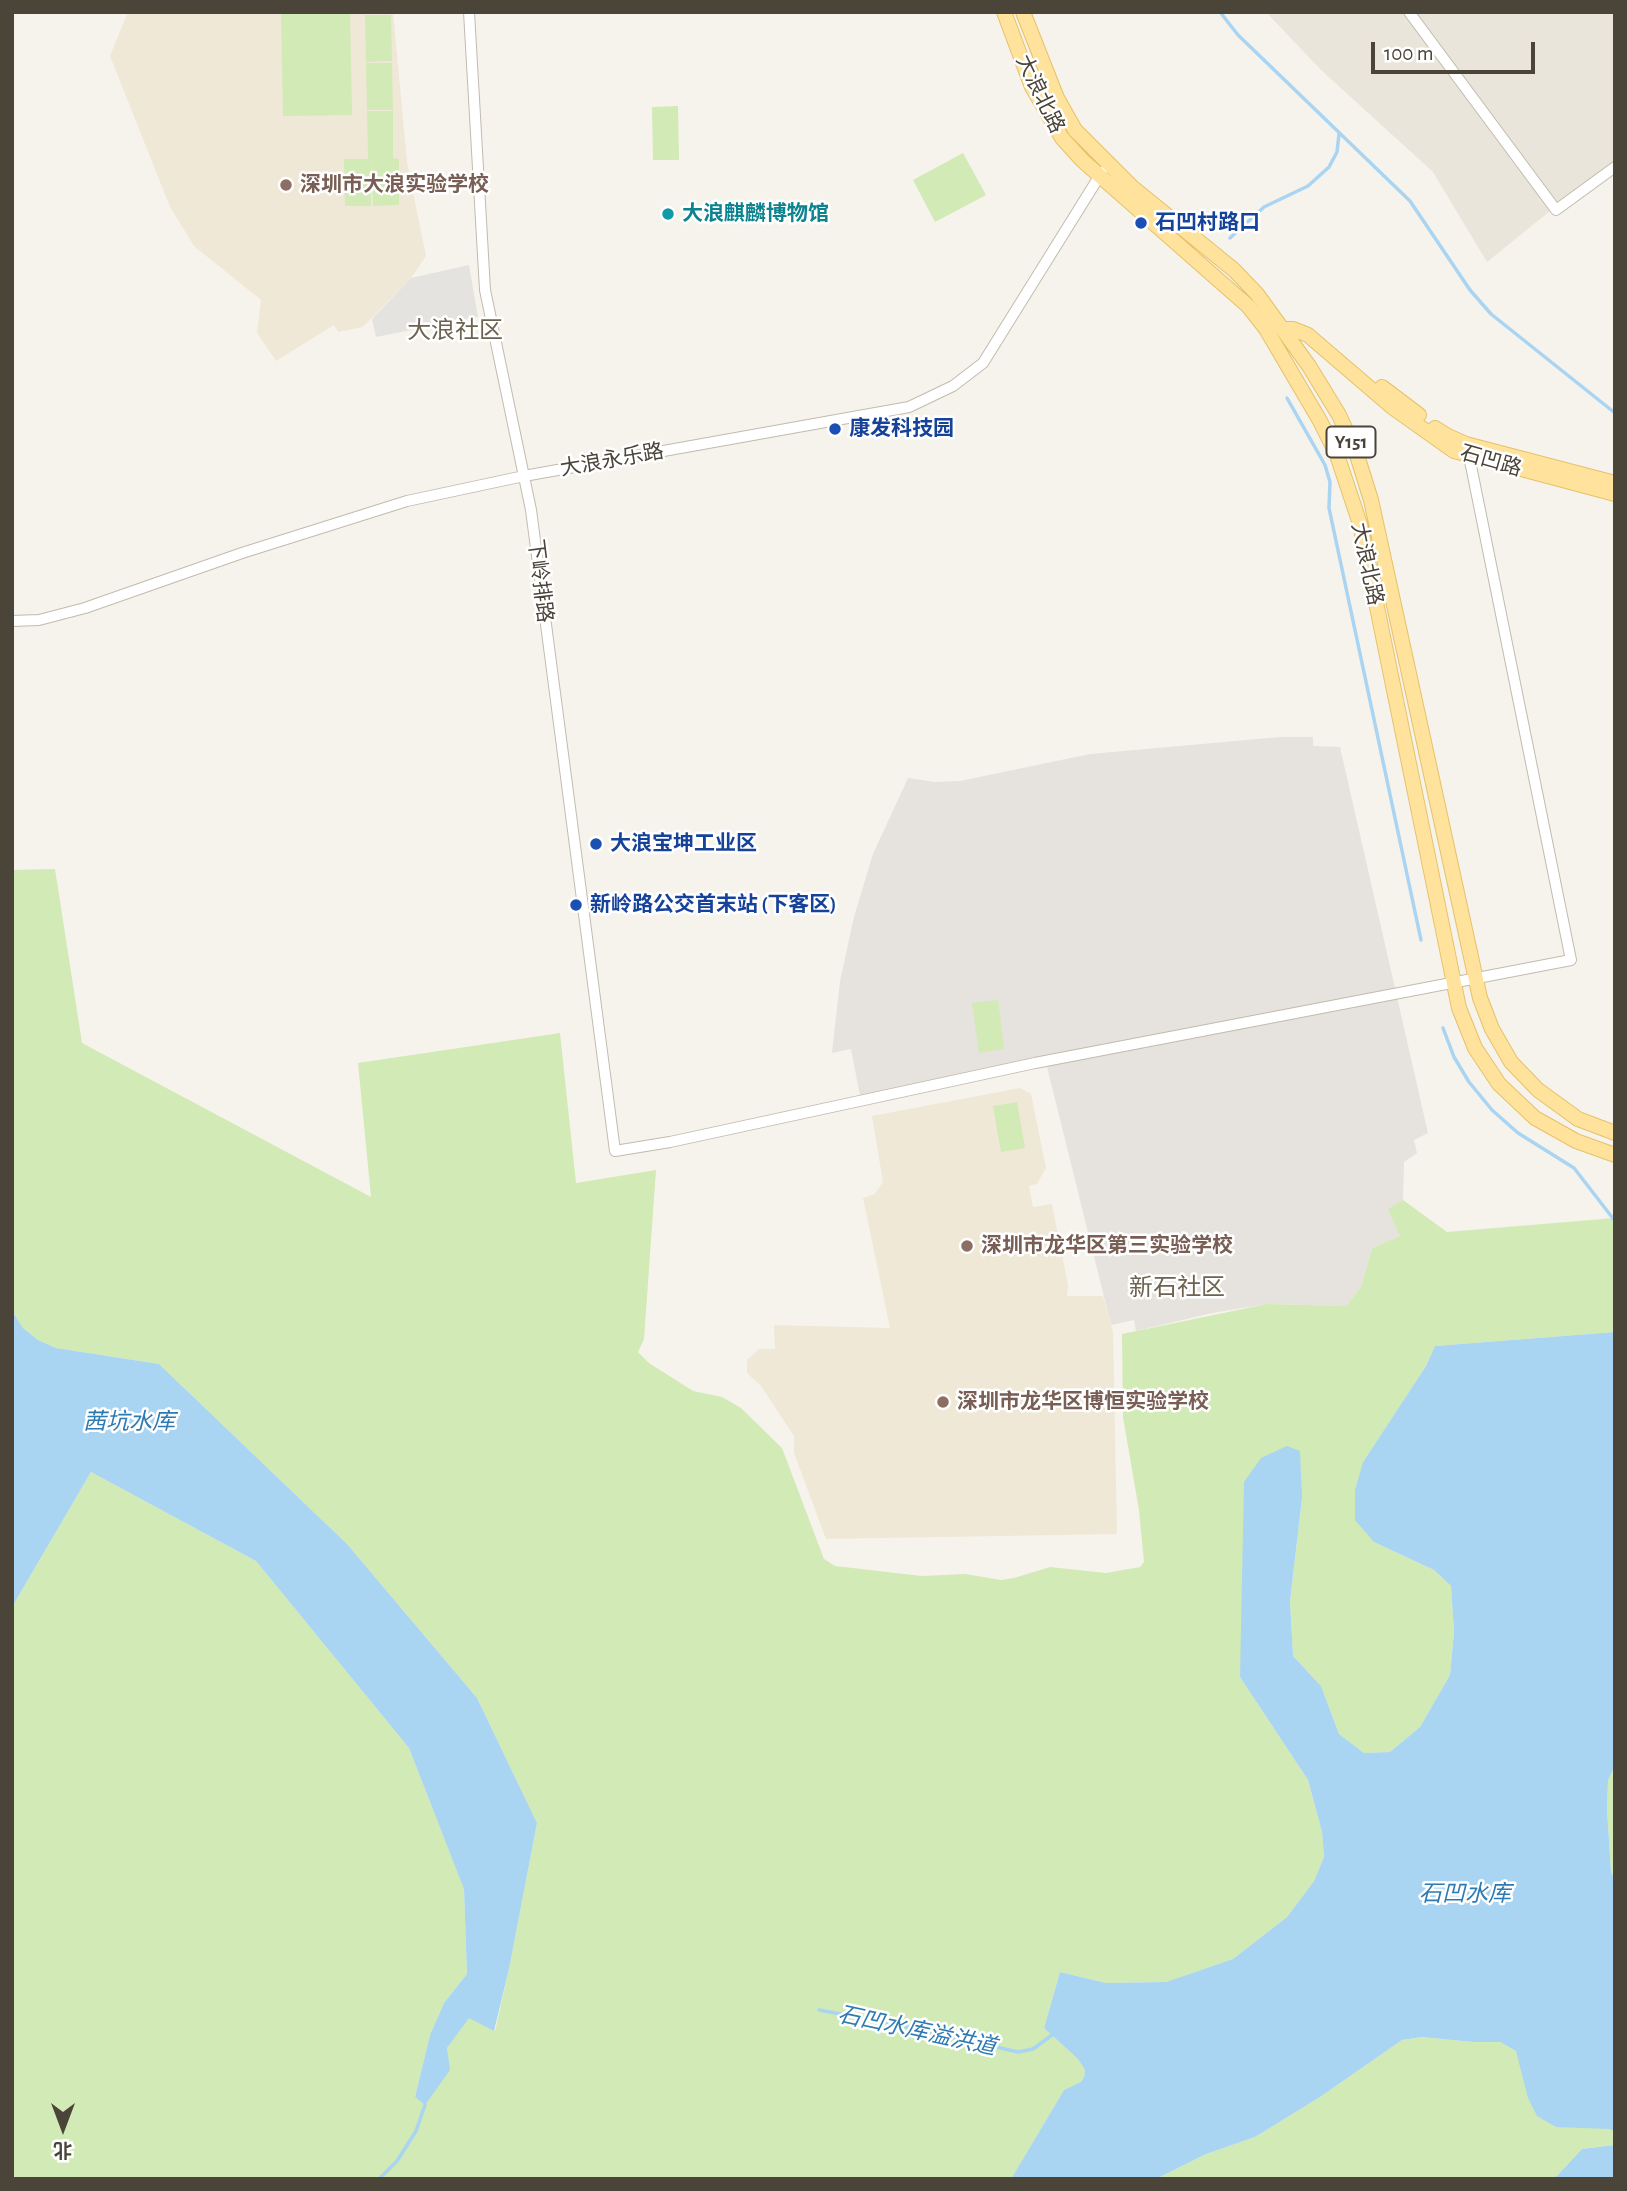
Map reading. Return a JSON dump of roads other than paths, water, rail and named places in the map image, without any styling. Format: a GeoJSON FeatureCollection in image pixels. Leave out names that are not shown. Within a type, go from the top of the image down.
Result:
{"type":"FeatureCollection","features":[{"type":"Feature","properties":{"kind":"main road","name":"大浪北路"},"geometry":{"type":"LineString","coordinates":[[1004,12],[1032,87],[1051,124],[1072,151],[1132,187],[1234,270],[1287,332],[1339,415],[1356,452],[1371,500],[1480,998],[1492,1029],[1511,1062],[1538,1090],[1578,1118],[1615,1133]]}},
{"type":"Feature","properties":{"kind":"main road","name":"大浪北路"},"geometry":{"type":"LineString","coordinates":[[1023,12],[1065,115],[1105,170],[1248,306],[1284,358],[1337,455],[1360,524],[1452,982],[1475,1048],[1499,1084],[1535,1118],[1576,1141],[1615,1155]]}},
{"type":"Feature","properties":{"kind":"main road","name":"石凹路"},"geometry":{"type":"LineString","coordinates":[[1287,332],[1288,329],[1300,331],[1317,343],[1392,407],[1441,444],[1615,483]]}},
{"type":"Feature","properties":{"kind":"main road","name":"石凹路"},"geometry":{"type":"LineString","coordinates":[[1468,450],[1615,494]]}},
{"type":"Feature","properties":{"kind":"street","name":"下岭排路"},"geometry":{"type":"LineString","coordinates":[[469,12],[484,281],[534,537],[615,1151],[684,1139],[1035,1063],[1452,982]]}},
{"type":"Feature","properties":{"kind":"street"},"geometry":{"type":"LineString","coordinates":[[1409,12],[1556,210],[1615,167]]}},
{"type":"Feature","properties":{"kind":"street","name":"大浪永乐路"},"geometry":{"type":"LineString","coordinates":[[12,621],[39,620],[85,608],[242,553],[407,501],[524,476],[909,407],[953,386],[984,363],[1105,170]]}},
{"type":"Feature","properties":{"kind":"street"},"geometry":{"type":"LineString","coordinates":[[1452,982],[1571,960],[1468,450]]}},
{"type":"Feature","properties":{"kind":"water","name":"茜坑水库"},"geometry":{"type":"Polygon","coordinates":[[[12,1306],[23,1328],[38,1340],[56,1348],[159,1364],[347,1544],[477,1698],[537,1823],[509,1969],[494,2031],[469,2018],[447,2048],[450,2070],[425,2105],[415,2097],[430,2035],[444,2003],[467,1974],[464,1889],[409,1748],[256,1561],[91,1472],[12,1607],[12,1306]]]}},
{"type":"Feature","properties":{"kind":"water","name":"石凹水库"},"geometry":{"type":"Polygon","coordinates":[[[1615,1332],[1615,1766],[1608,1780],[1607,1809],[1611,1872],[1615,1880],[1615,2132],[1610,2129],[1556,2127],[1537,2116],[1528,2098],[1516,2051],[1500,2042],[1422,2037],[1402,2040],[1320,2097],[1255,2137],[1206,2154],[1156,2179],[1011,2179],[1064,2090],[1081,2082],[1084,2077],[1085,2070],[1078,2059],[1044,2028],[1060,1972],[1106,1983],[1166,1982],[1233,1959],[1287,1917],[1314,1881],[1324,1857],[1322,1832],[1308,1780],[1240,1677],[1244,1482],[1261,1458],[1287,1446],[1300,1451],[1302,1498],[1290,1601],[1293,1656],[1321,1686],[1339,1734],[1364,1753],[1390,1752],[1420,1727],[1450,1675],[1454,1632],[1451,1586],[1434,1570],[1374,1542],[1355,1520],[1355,1490],[1363,1462],[1426,1366],[1435,1346],[1615,1332]]]}},
{"type":"Feature","properties":{"kind":"water"},"geometry":{"type":"Polygon","coordinates":[[[1615,2145],[1615,2179],[1554,2179],[1582,2149],[1615,2145]]]}},
{"type":"Feature","properties":{"kind":"waterway"},"geometry":{"type":"LineString","coordinates":[[1220,12],[1238,35],[1410,201],[1470,290],[1491,314],[1615,413]]}},
{"type":"Feature","properties":{"kind":"waterway"},"geometry":{"type":"LineString","coordinates":[[1230,238],[1264,207],[1308,186],[1329,167],[1337,152],[1339,134]]}},
{"type":"Feature","properties":{"kind":"waterway"},"geometry":{"type":"LineString","coordinates":[[1287,398],[1325,465],[1330,482],[1329,508],[1421,940]]}},
{"type":"Feature","properties":{"kind":"waterway"},"geometry":{"type":"LineString","coordinates":[[1443,1028],[1454,1057],[1469,1082],[1492,1110],[1518,1133],[1574,1168],[1615,1221]]}},
{"type":"Feature","properties":{"kind":"waterway","name":"石凹水库溢洪道"},"geometry":{"type":"LineString","coordinates":[[819,2010],[1018,2052],[1033,2049],[1052,2035]]}},
{"type":"Feature","properties":{"kind":"waterway"},"geometry":{"type":"LineString","coordinates":[[379,2179],[397,2161],[416,2131],[425,2105]]}},
{"type":"Feature","properties":{"kind":"place","name":"深圳市大浪实验学校"},"geometry":{"type":"Point","coordinates":[286,185]}},
{"type":"Feature","properties":{"kind":"place","name":"大浪麒麟博物馆"},"geometry":{"type":"Point","coordinates":[668,214]}},
{"type":"Feature","properties":{"kind":"place","name":"石凹村路口"},"geometry":{"type":"Point","coordinates":[1141,223]}},
{"type":"Feature","properties":{"kind":"place","name":"康发科技园"},"geometry":{"type":"Point","coordinates":[835,429]}},
{"type":"Feature","properties":{"kind":"place","name":"大浪宝坤工业区"},"geometry":{"type":"Point","coordinates":[596,844]}},
{"type":"Feature","properties":{"kind":"place","name":"新岭路公交首末站 (下客区)"},"geometry":{"type":"Point","coordinates":[576,905]}},
{"type":"Feature","properties":{"kind":"place","name":"深圳市龙华区第三实验学校"},"geometry":{"type":"Point","coordinates":[967,1246]}},
{"type":"Feature","properties":{"kind":"place","name":"深圳市龙华区博恒实验学校"},"geometry":{"type":"Point","coordinates":[943,1402]}},
{"type":"Feature","properties":{"kind":"district","name":"大浪社区"},"geometry":{"type":"Point","coordinates":[455,331]}},
{"type":"Feature","properties":{"kind":"district","name":"新石社区"},"geometry":{"type":"Point","coordinates":[1177,1288]}}]}
